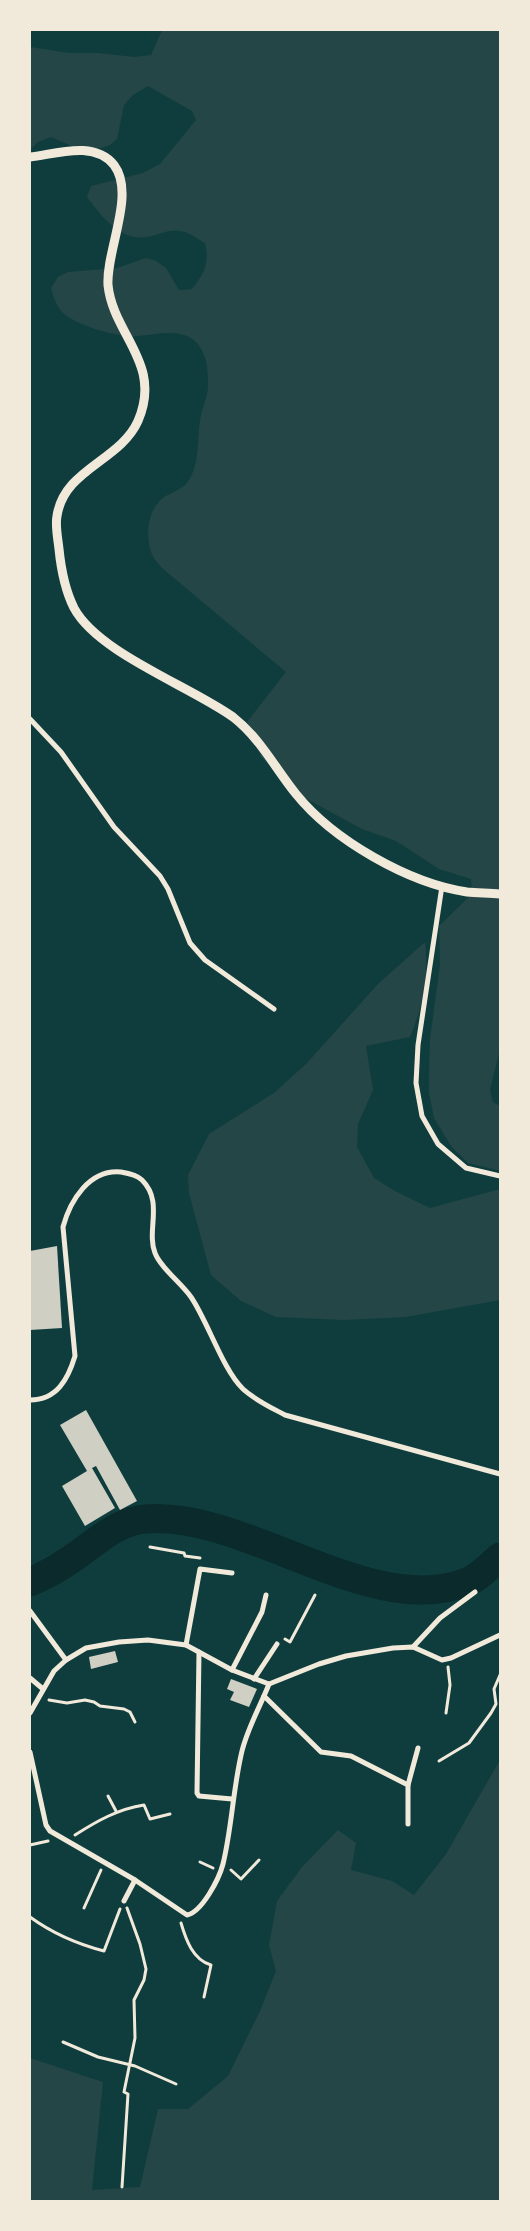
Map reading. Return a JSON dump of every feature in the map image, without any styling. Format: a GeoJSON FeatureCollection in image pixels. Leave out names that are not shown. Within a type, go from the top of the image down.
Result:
{"type":"FeatureCollection","features":[{"type":"Feature","properties":{"kind":"street"},"geometry":{"type":"LineString","coordinates":[[30,158],[84,150],[95,152],[114,165],[119,175],[122,194],[121,209],[111,253],[108,279],[109,295],[114,310],[137,353],[143,370],[144,393],[138,420],[127,438],[111,454],[74,482],[64,496],[57,516],[63,575],[67,592],[75,610],[104,641],[203,698],[247,729],[266,750],[296,794],[327,827],[395,868],[442,886],[466,892],[500,894]]}},
{"type":"Feature","properties":{"kind":"street"},"geometry":{"type":"LineString","coordinates":[[30,719],[61,752],[114,827],[150,863],[160,876],[168,889],[190,943],[205,960],[274,1009]]}},
{"type":"Feature","properties":{"kind":"street"},"geometry":{"type":"LineString","coordinates":[[442,886],[418,1045],[416,1083],[422,1116],[438,1144],[466,1168],[500,1176]]}},
{"type":"Feature","properties":{"kind":"street"},"geometry":{"type":"LineString","coordinates":[[30,1400],[46,1398],[64,1383],[70,1373],[74,1356],[63,1227],[67,1212],[84,1186],[98,1176],[113,1171],[128,1173],[141,1180],[152,1198],[155,1220],[153,1244],[158,1259],[190,1296],[241,1388],[254,1398],[285,1415],[500,1474]]}},
{"type":"Feature","properties":{"kind":"street"},"geometry":{"type":"LineString","coordinates":[[186,1645],[200,1569],[232,1573]]}},
{"type":"Feature","properties":{"kind":"street"},"geometry":{"type":"LineString","coordinates":[[413,1647],[440,1618],[475,1592]]}},
{"type":"Feature","properties":{"kind":"street"},"geometry":{"type":"LineString","coordinates":[[232,1670],[262,1612],[266,1595]]}},
{"type":"Feature","properties":{"kind":"street"},"geometry":{"type":"LineString","coordinates":[[30,1611],[66,1660]]}},
{"type":"Feature","properties":{"kind":"street"},"geometry":{"type":"LineString","coordinates":[[30,1713],[54,1671],[66,1660],[86,1648],[119,1642],[148,1640],[186,1645],[199,1654],[232,1670],[269,1684],[319,1664],[346,1656],[393,1648],[413,1647],[431,1656],[446,1660],[500,1635]]}},
{"type":"Feature","properties":{"kind":"street"},"geometry":{"type":"LineString","coordinates":[[254,1679],[277,1644]]}},
{"type":"Feature","properties":{"kind":"street"},"geometry":{"type":"LineString","coordinates":[[199,1654],[197,1793],[199,1796],[232,1799]]}},
{"type":"Feature","properties":{"kind":"street"},"geometry":{"type":"LineString","coordinates":[[30,1678],[43,1689]]}},
{"type":"Feature","properties":{"kind":"street"},"geometry":{"type":"LineString","coordinates":[[30,1752],[46,1825],[50,1831],[135,1880],[187,1915],[194,1914],[202,1905],[223,1863],[232,1799],[247,1730],[269,1684]]}},
{"type":"Feature","properties":{"kind":"street"},"geometry":{"type":"LineString","coordinates":[[264,1696],[321,1752],[351,1756],[408,1785]]}},
{"type":"Feature","properties":{"kind":"street"},"geometry":{"type":"LineString","coordinates":[[408,1824],[408,1785],[418,1748]]}},
{"type":"Feature","properties":{"kind":"street"},"geometry":{"type":"LineString","coordinates":[[124,1901],[135,1880]]}},
{"type":"Feature","properties":{"kind":"path"},"geometry":{"type":"LineString","coordinates":[[150,1547],[200,1558],[200,1569]]}},
{"type":"Feature","properties":{"kind":"path"},"geometry":{"type":"LineString","coordinates":[[290,1642],[315,1595]]}},
{"type":"Feature","properties":{"kind":"path"},"geometry":{"type":"LineString","coordinates":[[446,1660],[450,1672],[446,1713]]}},
{"type":"Feature","properties":{"kind":"path"},"geometry":{"type":"LineString","coordinates":[[440,1761],[469,1743],[491,1713],[496,1704],[494,1689],[500,1675]]}},
{"type":"Feature","properties":{"kind":"path"},"geometry":{"type":"LineString","coordinates":[[38,1699],[67,1703],[85,1700],[100,1706],[124,1709],[130,1712],[135,1722]]}},
{"type":"Feature","properties":{"kind":"path"},"geometry":{"type":"LineString","coordinates":[[108,1796],[116,1812]]}},
{"type":"Feature","properties":{"kind":"path"},"geometry":{"type":"LineString","coordinates":[[68,1843],[75,1834],[116,1812],[144,1805],[150,1819],[170,1814]]}},
{"type":"Feature","properties":{"kind":"path"},"geometry":{"type":"LineString","coordinates":[[223,1863],[241,1879],[259,1860]]}},
{"type":"Feature","properties":{"kind":"path"},"geometry":{"type":"LineString","coordinates":[[84,1908],[103,1862]]}},
{"type":"Feature","properties":{"kind":"path"},"geometry":{"type":"LineString","coordinates":[[30,1917],[44,1927],[81,1945],[104,1951],[124,1901]]}},
{"type":"Feature","properties":{"kind":"path"},"geometry":{"type":"LineString","coordinates":[[122,2187],[128,2094],[124,2092],[135,2038],[134,2000],[144,1980],[146,1969],[140,1944],[124,1901]]}},
{"type":"Feature","properties":{"kind":"path"},"geometry":{"type":"LineString","coordinates":[[176,1907],[182,1929],[195,1955],[201,1963],[211,1965],[204,1996]]}},
{"type":"Feature","properties":{"kind":"path"},"geometry":{"type":"LineString","coordinates":[[63,2042],[98,2057],[129,2065],[176,2084]]}},
{"type":"Feature","properties":{"kind":"shaded area"},"geometry":{"type":"Polygon","coordinates":[[[162,30],[500,30],[500,1049],[490,1090],[493,1102],[500,1106],[500,1171],[468,1163],[451,1146],[434,1118],[429,1093],[430,1039],[440,965],[439,926],[472,894],[471,879],[439,869],[396,841],[362,829],[303,797],[261,757],[247,722],[286,672],[162,568],[154,558],[149,545],[148,529],[154,508],[164,497],[185,485],[194,469],[199,428],[208,388],[207,364],[201,349],[195,341],[187,336],[178,334],[129,336],[108,333],[86,326],[62,312],[56,303],[51,288],[58,277],[68,272],[117,268],[146,258],[156,261],[166,268],[179,290],[192,289],[203,273],[207,257],[205,243],[190,234],[175,230],[146,237],[128,235],[112,226],[87,197],[91,186],[143,173],[160,164],[196,120],[192,111],[148,86],[133,95],[124,105],[117,139],[110,145],[94,150],[74,147],[51,137],[38,142],[30,150],[30,47],[70,53],[98,53],[134,57],[151,55],[162,30]]]}},
{"type":"Feature","properties":{"kind":"shaded area"},"geometry":{"type":"Polygon","coordinates":[[[425,942],[426,967],[424,991],[410,1037],[366,1046],[373,1090],[358,1124],[357,1147],[374,1178],[395,1191],[430,1208],[500,1189],[500,1300],[406,1317],[344,1320],[276,1317],[241,1301],[211,1275],[189,1193],[188,1175],[209,1134],[274,1093],[306,1064],[378,984],[425,942]]]}},
{"type":"Feature","properties":{"kind":"shaded area"},"geometry":{"type":"Polygon","coordinates":[[[500,1760],[500,2201],[30,2201],[30,2058],[103,2082],[92,2190],[140,2187],[158,2109],[188,2109],[228,2076],[260,2011],[276,1971],[269,1945],[277,1901],[302,1867],[338,1830],[356,1843],[351,1870],[392,1881],[414,1895],[446,1854],[500,1760]]]}},
{"type":"Feature","properties":{"kind":"building"},"geometry":{"type":"Polygon","coordinates":[[[57,1246],[62,1328],[30,1330],[30,1251],[57,1246]]]}},
{"type":"Feature","properties":{"kind":"building"},"geometry":{"type":"Polygon","coordinates":[[[86,1410],[137,1501],[120,1510],[96,1466],[92,1468],[115,1508],[85,1526],[62,1486],[87,1471],[60,1425],[86,1410]]]}},
{"type":"Feature","properties":{"kind":"building"},"geometry":{"type":"Polygon","coordinates":[[[115,1651],[118,1662],[91,1669],[89,1657],[115,1651]]]}},
{"type":"Feature","properties":{"kind":"building"},"geometry":{"type":"Polygon","coordinates":[[[231,1679],[257,1689],[249,1707],[230,1700],[234,1692],[227,1689],[231,1679]]]}},
{"type":"Feature","properties":{"kind":"waterway"},"geometry":{"type":"LineString","coordinates":[[30,1582],[60,1566],[124,1524],[145,1519],[184,1521],[225,1531],[350,1577],[390,1587],[430,1590],[467,1582],[500,1557]]}}]}
